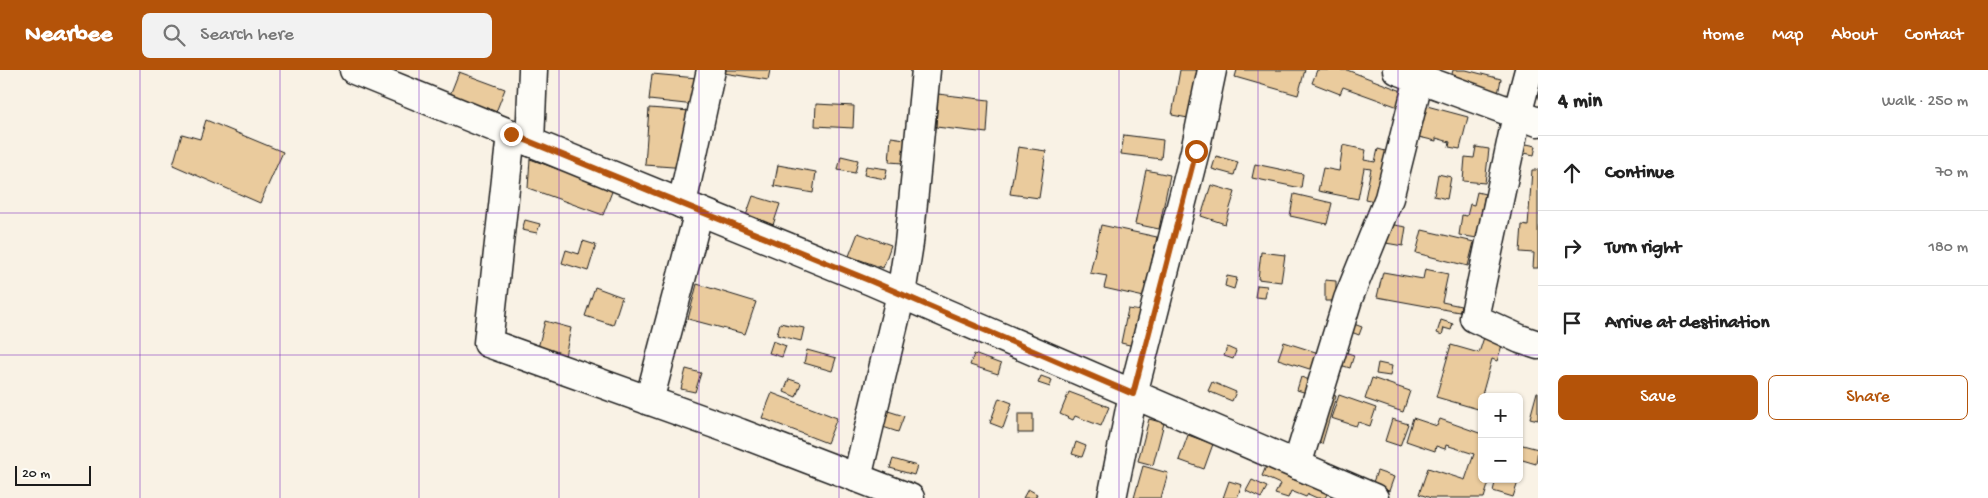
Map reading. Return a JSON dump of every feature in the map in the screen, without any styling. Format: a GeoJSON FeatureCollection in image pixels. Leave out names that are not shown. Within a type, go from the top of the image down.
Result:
{"type":"FeatureCollection","features":[{"type":"Feature","properties":{"kind":"street"},"geometry":{"type":"LineString","coordinates":[[354,70],[901,294],[1296,465],[1357,495]]}},
{"type":"Feature","properties":{"kind":"street"},"geometry":{"type":"LineString","coordinates":[[533,70],[520,138],[488,343],[910,498]]}},
{"type":"Feature","properties":{"kind":"street"},"geometry":{"type":"LineString","coordinates":[[649,401],[690,207],[711,70]]}},
{"type":"Feature","properties":{"kind":"street"},"geometry":{"type":"LineString","coordinates":[[857,478],[901,294],[909,243],[926,70]]}},
{"type":"Feature","properties":{"kind":"street"},"geometry":{"type":"LineString","coordinates":[[1112,498],[1133,394],[1196,151],[1212,70]]}},
{"type":"Feature","properties":{"kind":"street"},"geometry":{"type":"LineString","coordinates":[[1529,70],[1527,118],[1474,318],[1538,346]]}},
{"type":"Feature","properties":{"kind":"street"},"geometry":{"type":"LineString","coordinates":[[1296,465],[1348,299],[1389,198],[1408,74],[1527,118]]}},
{"type":"Feature","properties":{"kind":"building"},"geometry":{"type":"Polygon","coordinates":[[[724,70],[770,70],[768,80],[724,73],[724,70]]]}},
{"type":"Feature","properties":{"kind":"building"},"geometry":{"type":"Polygon","coordinates":[[[1180,70],[1197,70],[1188,118],[1172,115],[1180,70]]]}},
{"type":"Feature","properties":{"kind":"building"},"geometry":{"type":"Polygon","coordinates":[[[1237,70],[1305,70],[1298,95],[1235,77],[1237,70]]]}},
{"type":"Feature","properties":{"kind":"building"},"geometry":{"type":"Polygon","coordinates":[[[1317,70],[1347,70],[1407,93],[1401,108],[1343,87],[1340,94],[1312,83],[1317,70]]]}},
{"type":"Feature","properties":{"kind":"building"},"geometry":{"type":"Polygon","coordinates":[[[1453,70],[1466,70],[1501,79],[1497,99],[1449,86],[1453,70]]]}},
{"type":"Feature","properties":{"kind":"building"},"geometry":{"type":"Polygon","coordinates":[[[459,72],[505,89],[496,112],[450,95],[459,72]]]}},
{"type":"Feature","properties":{"kind":"building"},"geometry":{"type":"Polygon","coordinates":[[[652,74],[697,78],[695,105],[649,100],[652,74]]]}},
{"type":"Feature","properties":{"kind":"building"},"geometry":{"type":"Polygon","coordinates":[[[938,94],[989,100],[987,133],[936,127],[938,94]]]}},
{"type":"Feature","properties":{"kind":"building"},"geometry":{"type":"Polygon","coordinates":[[[816,104],[854,106],[853,128],[815,126],[816,104]]]}},
{"type":"Feature","properties":{"kind":"building"},"geometry":{"type":"Polygon","coordinates":[[[1427,106],[1468,117],[1460,149],[1449,147],[1450,142],[1436,138],[1436,141],[1419,137],[1427,106]]]}},
{"type":"Feature","properties":{"kind":"building"},"geometry":{"type":"Polygon","coordinates":[[[649,108],[691,111],[687,168],[645,165],[649,108]]]}},
{"type":"Feature","properties":{"kind":"building"},"geometry":{"type":"Polygon","coordinates":[[[206,120],[283,152],[260,203],[173,165],[182,134],[200,139],[206,120]]]}},
{"type":"Feature","properties":{"kind":"building"},"geometry":{"type":"Polygon","coordinates":[[[1124,135],[1163,140],[1161,159],[1121,154],[1124,135]]]}},
{"type":"Feature","properties":{"kind":"building"},"geometry":{"type":"Polygon","coordinates":[[[891,137],[905,139],[903,163],[889,162],[891,137]]]}},
{"type":"Feature","properties":{"kind":"building"},"geometry":{"type":"Polygon","coordinates":[[[1517,142],[1536,146],[1534,155],[1515,151],[1517,142]]]}},
{"type":"Feature","properties":{"kind":"building"},"geometry":{"type":"Polygon","coordinates":[[[1343,145],[1366,150],[1364,160],[1375,162],[1378,149],[1389,152],[1379,202],[1365,199],[1371,169],[1364,168],[1358,199],[1318,191],[1323,168],[1339,171],[1343,145]]]}},
{"type":"Feature","properties":{"kind":"building"},"geometry":{"type":"Polygon","coordinates":[[[1018,147],[1046,151],[1039,198],[1010,194],[1018,147]]]}},
{"type":"Feature","properties":{"kind":"building"},"geometry":{"type":"Polygon","coordinates":[[[1476,147],[1489,149],[1485,183],[1463,181],[1465,157],[1474,158],[1476,147]]]}},
{"type":"Feature","properties":{"kind":"building"},"geometry":{"type":"Polygon","coordinates":[[[841,156],[858,160],[855,173],[838,170],[841,156]]]}},
{"type":"Feature","properties":{"kind":"building"},"geometry":{"type":"Polygon","coordinates":[[[1216,156],[1238,162],[1234,175],[1212,169],[1216,156]]]}},
{"type":"Feature","properties":{"kind":"building"},"geometry":{"type":"Polygon","coordinates":[[[530,159],[613,189],[603,215],[528,188],[530,159]]]}},
{"type":"Feature","properties":{"kind":"building"},"geometry":{"type":"Polygon","coordinates":[[[1255,164],[1303,174],[1301,188],[1252,178],[1255,164]]]}},
{"type":"Feature","properties":{"kind":"building"},"geometry":{"type":"Polygon","coordinates":[[[778,165],[816,172],[813,193],[774,186],[778,165]]]}},
{"type":"Feature","properties":{"kind":"building"},"geometry":{"type":"Polygon","coordinates":[[[866,166],[887,169],[885,179],[864,175],[866,166]]]}},
{"type":"Feature","properties":{"kind":"building"},"geometry":{"type":"Polygon","coordinates":[[[1146,170],[1170,175],[1159,229],[1135,224],[1146,170]]]}},
{"type":"Feature","properties":{"kind":"building"},"geometry":{"type":"Polygon","coordinates":[[[1532,170],[1538,170],[1538,268],[1533,268],[1534,253],[1520,252],[1522,225],[1528,226],[1532,170]]]}},
{"type":"Feature","properties":{"kind":"building"},"geometry":{"type":"Polygon","coordinates":[[[1438,174],[1451,177],[1447,199],[1434,196],[1438,174]]]}},
{"type":"Feature","properties":{"kind":"building"},"geometry":{"type":"Polygon","coordinates":[[[1211,185],[1235,192],[1225,224],[1201,216],[1211,185]]]}},
{"type":"Feature","properties":{"kind":"building"},"geometry":{"type":"Polygon","coordinates":[[[1477,192],[1485,194],[1477,238],[1459,235],[1462,215],[1467,216],[1470,204],[1474,205],[1477,192]]]}},
{"type":"Feature","properties":{"kind":"building"},"geometry":{"type":"Polygon","coordinates":[[[1294,194],[1332,203],[1327,224],[1290,216],[1294,194]]]}},
{"type":"Feature","properties":{"kind":"building"},"geometry":{"type":"Polygon","coordinates":[[[753,196],[780,204],[769,237],[742,227],[753,196]]]}},
{"type":"Feature","properties":{"kind":"building"},"geometry":{"type":"Polygon","coordinates":[[[525,220],[540,224],[537,233],[522,230],[525,220]]]}},
{"type":"Feature","properties":{"kind":"building"},"geometry":{"type":"Polygon","coordinates":[[[1383,223],[1406,227],[1403,246],[1380,242],[1383,223]]]}},
{"type":"Feature","properties":{"kind":"building"},"geometry":{"type":"Polygon","coordinates":[[[1101,225],[1157,237],[1144,297],[1104,288],[1107,276],[1090,273],[1101,225]]]}},
{"type":"Feature","properties":{"kind":"building"},"geometry":{"type":"Polygon","coordinates":[[[1422,230],[1474,242],[1468,266],[1416,253],[1422,230]]]}},
{"type":"Feature","properties":{"kind":"building"},"geometry":{"type":"Polygon","coordinates":[[[858,233],[891,245],[883,268],[849,256],[858,233]]]}},
{"type":"Feature","properties":{"kind":"building"},"geometry":{"type":"Polygon","coordinates":[[[583,241],[596,245],[588,271],[562,263],[566,250],[579,254],[583,241]]]}},
{"type":"Feature","properties":{"kind":"building"},"geometry":{"type":"Polygon","coordinates":[[[1261,252],[1285,255],[1281,282],[1258,279],[1261,252]]]}},
{"type":"Feature","properties":{"kind":"building"},"geometry":{"type":"Polygon","coordinates":[[[1425,269],[1448,274],[1442,302],[1461,306],[1459,312],[1377,297],[1383,272],[1423,279],[1425,269]]]}},
{"type":"Feature","properties":{"kind":"building"},"geometry":{"type":"Polygon","coordinates":[[[1227,276],[1237,278],[1234,289],[1225,286],[1227,276]]]}},
{"type":"Feature","properties":{"kind":"building"},"geometry":{"type":"Polygon","coordinates":[[[1325,280],[1336,281],[1336,301],[1325,301],[1325,280]]]}},
{"type":"Feature","properties":{"kind":"building"},"geometry":{"type":"Polygon","coordinates":[[[697,284],[756,302],[745,334],[688,319],[697,284]]]}},
{"type":"Feature","properties":{"kind":"building"},"geometry":{"type":"Polygon","coordinates":[[[1257,285],[1267,286],[1265,298],[1255,297],[1257,285]]]}},
{"type":"Feature","properties":{"kind":"building"},"geometry":{"type":"Polygon","coordinates":[[[595,287],[622,297],[613,325],[585,316],[595,287]]]}},
{"type":"Feature","properties":{"kind":"building"},"geometry":{"type":"Polygon","coordinates":[[[1128,309],[1141,311],[1134,346],[1121,343],[1128,309]]]}},
{"type":"Feature","properties":{"kind":"building"},"geometry":{"type":"Polygon","coordinates":[[[1343,320],[1362,327],[1359,335],[1341,328],[1343,320]]]}},
{"type":"Feature","properties":{"kind":"building"},"geometry":{"type":"Polygon","coordinates":[[[1441,320],[1453,324],[1451,330],[1444,328],[1442,335],[1437,333],[1441,320]]]}},
{"type":"Feature","properties":{"kind":"building"},"geometry":{"type":"Polygon","coordinates":[[[545,321],[571,328],[565,356],[538,348],[545,321]]]}},
{"type":"Feature","properties":{"kind":"building"},"geometry":{"type":"Polygon","coordinates":[[[780,323],[804,328],[801,341],[777,335],[780,323]]]}},
{"type":"Feature","properties":{"kind":"building"},"geometry":{"type":"Polygon","coordinates":[[[1485,334],[1504,339],[1497,361],[1492,359],[1482,393],[1478,393],[1478,409],[1436,397],[1451,345],[1479,353],[1485,334]]]}},
{"type":"Feature","properties":{"kind":"building"},"geometry":{"type":"Polygon","coordinates":[[[773,341],[786,346],[782,357],[769,353],[773,341]]]}},
{"type":"Feature","properties":{"kind":"building"},"geometry":{"type":"Polygon","coordinates":[[[1284,342],[1325,355],[1319,372],[1278,359],[1284,342]]]}},
{"type":"Feature","properties":{"kind":"building"},"geometry":{"type":"Polygon","coordinates":[[[1227,347],[1236,351],[1233,359],[1224,356],[1227,347]]]}},
{"type":"Feature","properties":{"kind":"building"},"geometry":{"type":"Polygon","coordinates":[[[807,350],[836,358],[832,371],[804,363],[807,350]]]}},
{"type":"Feature","properties":{"kind":"building"},"geometry":{"type":"Polygon","coordinates":[[[1341,351],[1354,355],[1350,368],[1337,364],[1341,351]]]}},
{"type":"Feature","properties":{"kind":"building"},"geometry":{"type":"Polygon","coordinates":[[[974,354],[1001,364],[998,374],[970,365],[974,354]]]}},
{"type":"Feature","properties":{"kind":"building"},"geometry":{"type":"Polygon","coordinates":[[[1378,363],[1392,366],[1390,376],[1376,374],[1378,363]]]}},
{"type":"Feature","properties":{"kind":"building"},"geometry":{"type":"Polygon","coordinates":[[[686,369],[701,373],[695,392],[681,389],[686,369]]]}},
{"type":"Feature","properties":{"kind":"building"},"geometry":{"type":"Polygon","coordinates":[[[1041,376],[1052,380],[1050,387],[1038,383],[1041,376]]]}},
{"type":"Feature","properties":{"kind":"building"},"geometry":{"type":"Polygon","coordinates":[[[1301,377],[1315,382],[1310,394],[1297,390],[1301,377]]]}},
{"type":"Feature","properties":{"kind":"building"},"geometry":{"type":"Polygon","coordinates":[[[1372,378],[1410,391],[1403,412],[1365,399],[1372,378]]]}},
{"type":"Feature","properties":{"kind":"building"},"geometry":{"type":"Polygon","coordinates":[[[789,379],[801,383],[796,397],[784,392],[789,379]]]}},
{"type":"Feature","properties":{"kind":"building"},"geometry":{"type":"Polygon","coordinates":[[[1212,382],[1236,392],[1232,401],[1208,391],[1212,382]]]}},
{"type":"Feature","properties":{"kind":"building"},"geometry":{"type":"Polygon","coordinates":[[[1069,392],[1109,407],[1101,426],[1075,416],[1073,420],[1060,414],[1069,392]]]}},
{"type":"Feature","properties":{"kind":"building"},"geometry":{"type":"Polygon","coordinates":[[[1320,392],[1336,396],[1322,444],[1306,439],[1320,392]]]}},
{"type":"Feature","properties":{"kind":"building"},"geometry":{"type":"Polygon","coordinates":[[[1538,392],[1538,420],[1530,418],[1538,392]]]}},
{"type":"Feature","properties":{"kind":"building"},"geometry":{"type":"Polygon","coordinates":[[[772,393],[837,418],[827,443],[762,418],[772,393]]]}},
{"type":"Feature","properties":{"kind":"building"},"geometry":{"type":"Polygon","coordinates":[[[1339,395],[1376,408],[1370,426],[1358,422],[1356,426],[1331,418],[1339,395]]]}},
{"type":"Feature","properties":{"kind":"building"},"geometry":{"type":"Polygon","coordinates":[[[999,398],[1012,403],[1003,428],[990,423],[999,398]]]}},
{"type":"Feature","properties":{"kind":"building"},"geometry":{"type":"Polygon","coordinates":[[[888,411],[904,416],[898,432],[883,427],[888,411]]]}},
{"type":"Feature","properties":{"kind":"building"},"geometry":{"type":"Polygon","coordinates":[[[1018,414],[1033,414],[1033,433],[1018,433],[1018,414]]]}},
{"type":"Feature","properties":{"kind":"building"},"geometry":{"type":"Polygon","coordinates":[[[1413,418],[1437,426],[1440,419],[1478,433],[1478,483],[1489,483],[1484,498],[1431,498],[1419,494],[1428,468],[1465,480],[1474,454],[1446,445],[1445,449],[1436,446],[1435,451],[1406,441],[1413,418]]]}},
{"type":"Feature","properties":{"kind":"building"},"geometry":{"type":"Polygon","coordinates":[[[1149,419],[1164,423],[1153,465],[1138,461],[1149,419]]]}},
{"type":"Feature","properties":{"kind":"building"},"geometry":{"type":"Polygon","coordinates":[[[1392,419],[1408,424],[1400,446],[1385,441],[1392,419]]]}},
{"type":"Feature","properties":{"kind":"building"},"geometry":{"type":"Polygon","coordinates":[[[1188,435],[1213,444],[1204,469],[1179,460],[1188,435]]]}},
{"type":"Feature","properties":{"kind":"building"},"geometry":{"type":"Polygon","coordinates":[[[1076,442],[1086,446],[1082,457],[1072,454],[1076,442]]]}},
{"type":"Feature","properties":{"kind":"building"},"geometry":{"type":"Polygon","coordinates":[[[1523,445],[1538,449],[1536,464],[1523,460],[1523,445]]]}},
{"type":"Feature","properties":{"kind":"building"},"geometry":{"type":"Polygon","coordinates":[[[893,459],[917,466],[914,475],[890,468],[893,459]]]}},
{"type":"Feature","properties":{"kind":"building"},"geometry":{"type":"Polygon","coordinates":[[[1267,464],[1328,492],[1325,498],[1317,498],[1308,494],[1306,497],[1291,491],[1288,498],[1275,494],[1280,484],[1262,476],[1267,464]]]}},
{"type":"Feature","properties":{"kind":"building"},"geometry":{"type":"Polygon","coordinates":[[[1143,466],[1168,473],[1161,498],[1134,498],[1143,466]]]}},
{"type":"Feature","properties":{"kind":"building"},"geometry":{"type":"Polygon","coordinates":[[[1377,471],[1394,477],[1389,491],[1372,485],[1377,471]]]}},
{"type":"Feature","properties":{"kind":"building"},"geometry":{"type":"Polygon","coordinates":[[[1252,480],[1267,487],[1261,498],[1246,491],[1252,480]]]}},
{"type":"Feature","properties":{"kind":"building"},"geometry":{"type":"Polygon","coordinates":[[[1229,481],[1242,485],[1237,498],[1223,498],[1229,481]]]}},
{"type":"Feature","properties":{"kind":"building"},"geometry":{"type":"Polygon","coordinates":[[[1495,483],[1518,483],[1513,497],[1493,491],[1495,483]]]}},
{"type":"Feature","properties":{"kind":"building"},"geometry":{"type":"Polygon","coordinates":[[[1028,489],[1037,494],[1035,498],[1023,498],[1028,489]]]}},
{"type":"Feature","properties":{"kind":"route"},"geometry":{"type":"LineString","coordinates":[[511,134],[871,281],[1133,394],[1196,151]]}}]}
